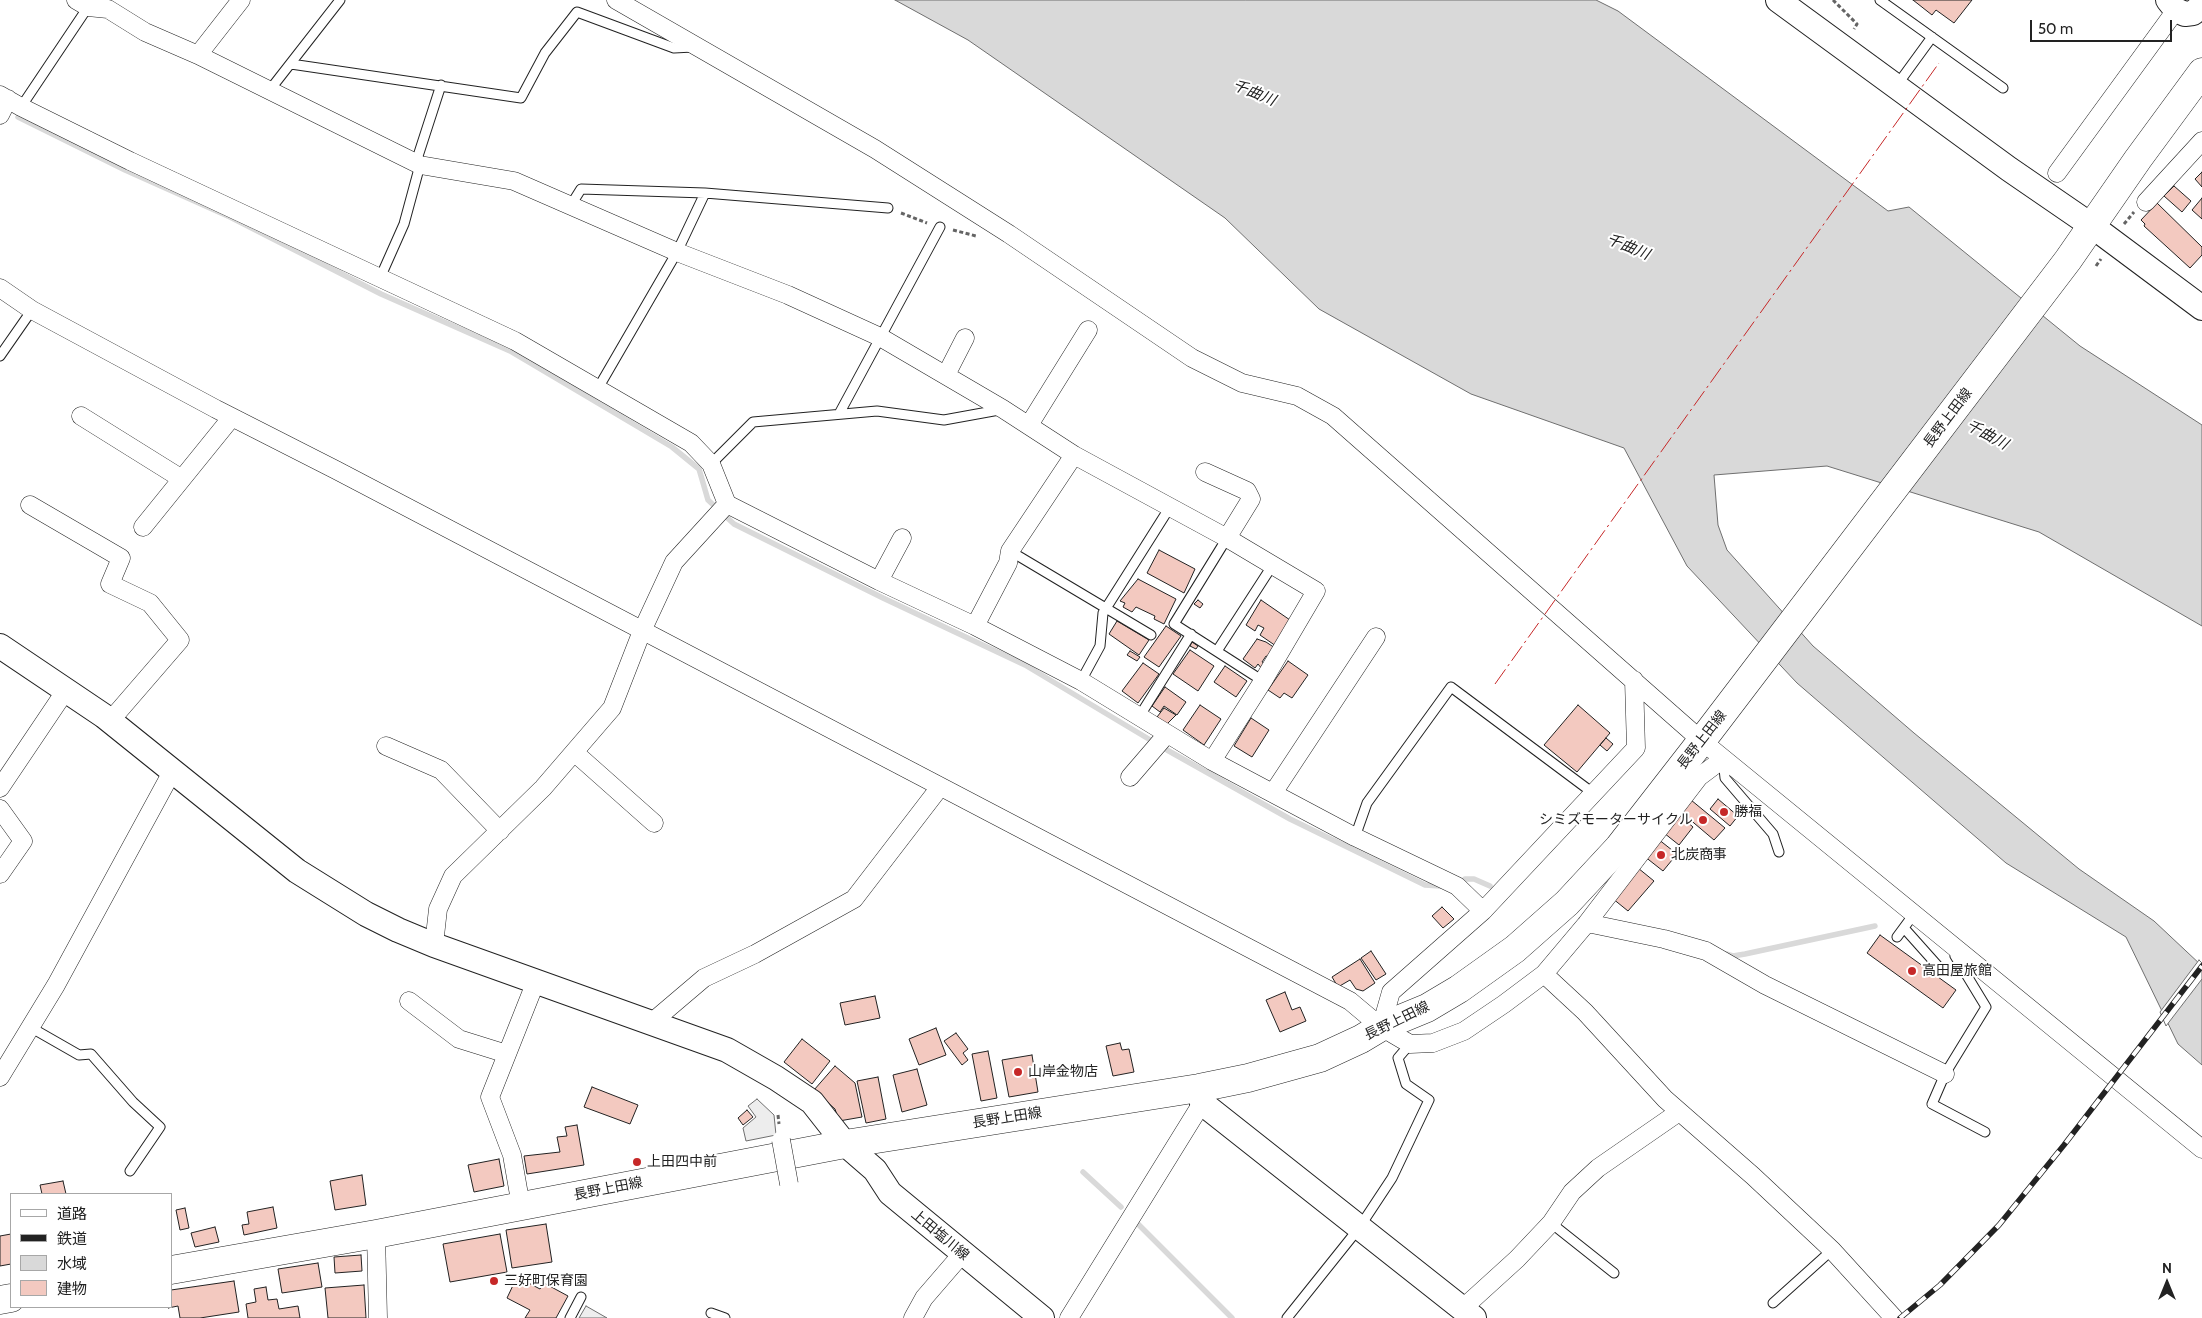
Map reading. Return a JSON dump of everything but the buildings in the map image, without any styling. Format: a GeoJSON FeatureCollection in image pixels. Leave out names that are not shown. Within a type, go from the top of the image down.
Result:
{"type":"FeatureCollection","features":[{"type":"Feature","properties":{"kind":"main road","name":"長野上田線"},"geometry":{"type":"LineString","coordinates":[[172,1270],[376,1234],[845,1144],[1201,1095],[1248,1078],[1320,1058],[1361,1039],[1381,1027],[1427,1008],[1459,989],[1515,949],[1567,903],[1619,847],[1706,736],[2068,260],[2202,72]]}},
{"type":"Feature","properties":{"kind":"street"},"geometry":{"type":"LineString","coordinates":[[198,55],[241,0]]}},
{"type":"Feature","properties":{"kind":"street"},"geometry":{"type":"LineString","coordinates":[[616,0],[875,149],[1009,234],[1192,358],[1242,383],[1297,396],[1333,416],[1634,680],[1706,736],[1723,759],[1909,921],[1959,951],[2202,1149]]}},
{"type":"Feature","properties":{"kind":"street"},"geometry":{"type":"LineString","coordinates":[[1778,0],[2009,169],[2092,226],[2202,308]]}},
{"type":"Feature","properties":{"kind":"street"},"geometry":{"type":"LineString","coordinates":[[82,4],[112,4],[145,32],[198,55],[420,165],[514,182],[677,252],[788,295],[880,337],[1003,409],[1074,455],[1227,538],[1316,591],[1264,681],[1212,761]]}},
{"type":"Feature","properties":{"kind":"street"},"geometry":{"type":"LineString","coordinates":[[2057,173],[2172,5],[2185,14],[2193,13],[2202,5]]}},
{"type":"Feature","properties":{"kind":"street"},"geometry":{"type":"LineString","coordinates":[[0,115],[10,100],[130,162],[515,341],[691,444],[711,464],[727,504],[878,582],[975,626],[1081,681],[1212,761],[1355,837],[1457,886],[1483,911]]}},
{"type":"Feature","properties":{"kind":"street"},"geometry":{"type":"LineString","coordinates":[[2146,202],[2202,141]]}},
{"type":"Feature","properties":{"kind":"street"},"geometry":{"type":"LineString","coordinates":[[0,288],[32,310],[232,418],[336,470],[1350,1000],[1381,1027],[1410,1044],[1433,1043],[1464,1031],[1544,974],[1587,923],[1699,777],[1723,759]]}},
{"type":"Feature","properties":{"kind":"street"},"geometry":{"type":"LineString","coordinates":[[1029,425],[1088,330]]}},
{"type":"Feature","properties":{"kind":"street"},"geometry":{"type":"LineString","coordinates":[[946,375],[965,338]]}},
{"type":"Feature","properties":{"kind":"street"},"geometry":{"type":"LineString","coordinates":[[81,416],[182,479]]}},
{"type":"Feature","properties":{"kind":"street"},"geometry":{"type":"LineString","coordinates":[[143,527],[232,418]]}},
{"type":"Feature","properties":{"kind":"street"},"geometry":{"type":"LineString","coordinates":[[975,626],[1008,563],[1010,551],[1074,455]]}},
{"type":"Feature","properties":{"kind":"street"},"geometry":{"type":"LineString","coordinates":[[1205,472],[1247,491],[1251,499],[1227,538]]}},
{"type":"Feature","properties":{"kind":"street"},"geometry":{"type":"LineString","coordinates":[[434,945],[438,909],[453,876],[543,788],[612,708],[642,631],[674,562],[727,504]]}},
{"type":"Feature","properties":{"kind":"street"},"geometry":{"type":"LineString","coordinates":[[30,505],[121,558],[110,584],[150,603],[180,640],[110,721]]}},
{"type":"Feature","properties":{"kind":"street"},"geometry":{"type":"LineString","coordinates":[[878,582],[902,538]]}},
{"type":"Feature","properties":{"kind":"street"},"geometry":{"type":"LineString","coordinates":[[1273,793],[1376,637]]}},
{"type":"Feature","properties":{"kind":"street","name":"上田塩川線"},"geometry":{"type":"LineString","coordinates":[[0,646],[110,721],[297,871],[366,914],[434,945],[727,1050],[776,1078],[812,1102],[845,1144],[875,1170],[890,1193],[1042,1318]]}},
{"type":"Feature","properties":{"kind":"street"},"geometry":{"type":"LineString","coordinates":[[1381,1027],[1391,992],[1483,911],[1636,748],[1634,680]]}},
{"type":"Feature","properties":{"kind":"street"},"geometry":{"type":"LineString","coordinates":[[0,788],[66,690]]}},
{"type":"Feature","properties":{"kind":"street"},"geometry":{"type":"LineString","coordinates":[[1130,776],[1167,734]]}},
{"type":"Feature","properties":{"kind":"street"},"geometry":{"type":"LineString","coordinates":[[386,746],[441,770],[500,831]]}},
{"type":"Feature","properties":{"kind":"street"},"geometry":{"type":"LineString","coordinates":[[574,752],[654,823]]}},
{"type":"Feature","properties":{"kind":"street"},"geometry":{"type":"LineString","coordinates":[[0,1076],[56,985],[172,770]]}},
{"type":"Feature","properties":{"kind":"street"},"geometry":{"type":"LineString","coordinates":[[651,1023],[704,978],[755,954],[854,899],[940,787]]}},
{"type":"Feature","properties":{"kind":"street"},"geometry":{"type":"LineString","coordinates":[[0,809],[23,841],[0,874]]}},
{"type":"Feature","properties":{"kind":"street"},"geometry":{"type":"LineString","coordinates":[[1587,923],[1664,939],[1706,951],[1765,985],[1945,1074]]}},
{"type":"Feature","properties":{"kind":"street"},"geometry":{"type":"LineString","coordinates":[[1544,974],[1585,1012],[1679,1112],[1753,1176],[1832,1250],[1894,1318]]}},
{"type":"Feature","properties":{"kind":"street"},"geometry":{"type":"LineString","coordinates":[[521,1206],[512,1155],[490,1097],[536,981]]}},
{"type":"Feature","properties":{"kind":"street"},"geometry":{"type":"LineString","coordinates":[[410,1001],[459,1039],[507,1054]]}},
{"type":"Feature","properties":{"kind":"street"},"geometry":{"type":"LineString","coordinates":[[1069,1318],[1201,1095],[1464,1315],[1551,1223],[1572,1192],[1598,1168],[1679,1112]]}},
{"type":"Feature","properties":{"kind":"street"},"geometry":{"type":"LineString","coordinates":[[781,1140],[788,1184]]}},
{"type":"Feature","properties":{"kind":"street"},"geometry":{"type":"LineString","coordinates":[[376,1234],[378,1318]]}},
{"type":"Feature","properties":{"kind":"street"},"geometry":{"type":"LineString","coordinates":[[913,1318],[924,1298],[962,1254]]}},
{"type":"Feature","properties":{"kind":"lane"},"geometry":{"type":"LineString","coordinates":[[269,91],[340,0]]}},
{"type":"Feature","properties":{"kind":"lane"},"geometry":{"type":"LineString","coordinates":[[1880,0],[2003,88]]}},
{"type":"Feature","properties":{"kind":"lane"},"geometry":{"type":"LineString","coordinates":[[10,100],[82,4]]}},
{"type":"Feature","properties":{"kind":"lane"},"geometry":{"type":"LineString","coordinates":[[291,64],[521,98],[545,53],[577,12],[674,48],[696,47]]}},
{"type":"Feature","properties":{"kind":"lane"},"geometry":{"type":"LineString","coordinates":[[1896,86],[1932,37]]}},
{"type":"Feature","properties":{"kind":"lane"},"geometry":{"type":"LineString","coordinates":[[380,278],[404,224],[420,165],[418,156],[441,85]]}},
{"type":"Feature","properties":{"kind":"lane"},"geometry":{"type":"LineString","coordinates":[[571,205],[581,189],[705,193],[888,208]]}},
{"type":"Feature","properties":{"kind":"lane"},"geometry":{"type":"LineString","coordinates":[[598,390],[677,252],[705,193]]}},
{"type":"Feature","properties":{"kind":"lane"},"geometry":{"type":"LineString","coordinates":[[838,414],[940,228]]}},
{"type":"Feature","properties":{"kind":"lane"},"geometry":{"type":"LineString","coordinates":[[0,356],[32,310]]}},
{"type":"Feature","properties":{"kind":"lane"},"geometry":{"type":"LineString","coordinates":[[711,464],[753,422],[877,411],[944,420],[1003,409]]}},
{"type":"Feature","properties":{"kind":"lane"},"geometry":{"type":"LineString","coordinates":[[1081,681],[1100,646],[1106,608],[1170,507]]}},
{"type":"Feature","properties":{"kind":"lane"},"geometry":{"type":"LineString","coordinates":[[1227,538],[1174,624],[1264,681]]}},
{"type":"Feature","properties":{"kind":"lane"},"geometry":{"type":"LineString","coordinates":[[1010,551],[1151,635]]}},
{"type":"Feature","properties":{"kind":"lane"},"geometry":{"type":"LineString","coordinates":[[1217,651],[1272,566]]}},
{"type":"Feature","properties":{"kind":"lane"},"geometry":{"type":"LineString","coordinates":[[1139,717],[1191,634]]}},
{"type":"Feature","properties":{"kind":"lane"},"geometry":{"type":"LineString","coordinates":[[1355,837],[1367,803],[1451,687],[1593,793]]}},
{"type":"Feature","properties":{"kind":"lane"},"geometry":{"type":"LineString","coordinates":[[1723,759],[1725,778],[1773,834],[1779,852]]}},
{"type":"Feature","properties":{"kind":"lane"},"geometry":{"type":"LineString","coordinates":[[1897,937],[1909,921],[1937,965]]}},
{"type":"Feature","properties":{"kind":"lane"},"geometry":{"type":"LineString","coordinates":[[1959,951],[1955,956],[1986,1008],[1945,1074],[1932,1104],[1985,1132]]}},
{"type":"Feature","properties":{"kind":"lane"},"geometry":{"type":"LineString","coordinates":[[30,1027],[79,1055],[91,1054],[133,1102],[160,1127],[130,1171]]}},
{"type":"Feature","properties":{"kind":"lane"},"geometry":{"type":"LineString","coordinates":[[1287,1318],[1359,1228],[1392,1178],[1429,1100],[1406,1084],[1398,1058],[1410,1044]]}},
{"type":"Feature","properties":{"kind":"lane"},"geometry":{"type":"LineString","coordinates":[[1551,1223],[1614,1273]]}},
{"type":"Feature","properties":{"kind":"lane"},"geometry":{"type":"LineString","coordinates":[[1773,1303],[1832,1250]]}},
{"type":"Feature","properties":{"kind":"lane"},"geometry":{"type":"LineString","coordinates":[[570,1318],[581,1297]]}},
{"type":"Feature","properties":{"kind":"lane"},"geometry":{"type":"LineString","coordinates":[[711,1313],[725,1318]]}},
{"type":"Feature","properties":{"kind":"path"},"geometry":{"type":"LineString","coordinates":[[1833,0],[1857,24],[1850,35]]}},
{"type":"Feature","properties":{"kind":"shaded area"},"geometry":{"type":"Polygon","coordinates":[[[757,1099],[774,1115],[776,1135],[746,1141],[743,1128],[756,1117],[748,1106],[757,1099]]]}},
{"type":"Feature","properties":{"kind":"shaded area"},"geometry":{"type":"Polygon","coordinates":[[[586,1306],[607,1318],[579,1318],[586,1306]]]}},
{"type":"Feature","properties":{"kind":"water","name":"千曲川"},"geometry":{"type":"Polygon","coordinates":[[[895,0],[1596,0],[1618,11],[1888,211],[1909,207],[2080,346],[2202,425],[2202,626],[2039,532],[1827,466],[1714,475],[1718,525],[1727,550],[1813,646],[1914,733],[2079,869],[2154,921],[2202,966],[2202,1065],[2178,1044],[2126,937],[2006,863],[1797,683],[1687,566],[1624,448],[1471,394],[1319,309],[1225,218],[968,40],[895,0]]]}},
{"type":"Feature","properties":{"kind":"pier"},"geometry":{"type":"Polygon","coordinates":[[[2199,960],[2202,963],[2202,979],[2166,1026],[2160,1012],[2199,960]]]}},
{"type":"Feature","properties":{"kind":"waterway"},"geometry":{"type":"LineString","coordinates":[[18,117],[125,170],[230,217],[381,294],[510,351],[672,447],[699,469],[708,500],[734,524],[883,598],[1025,665],[1167,750],[1290,819],[1425,885],[1440,886]]}},
{"type":"Feature","properties":{"kind":"waterway"},"geometry":{"type":"LineString","coordinates":[[1465,879],[1474,879],[1490,886]]}},
{"type":"Feature","properties":{"kind":"waterway"},"geometry":{"type":"LineString","coordinates":[[1726,954],[1733,956],[1745,954],[1875,926]]}},
{"type":"Feature","properties":{"kind":"waterway"},"geometry":{"type":"LineString","coordinates":[[1083,1172],[1121,1207]]}},
{"type":"Feature","properties":{"kind":"waterway"},"geometry":{"type":"LineString","coordinates":[[1134,1220],[1232,1318]]}},
{"type":"Feature","properties":{"kind":"railway"},"geometry":{"type":"LineString","coordinates":[[1900,1318],[1940,1285],[1999,1225],[2064,1145],[2202,966]]}},
{"type":"Feature","properties":{"kind":"power"},"geometry":{"type":"LineString","coordinates":[[1495,684],[1939,63]]}},
{"type":"Feature","properties":{"kind":"place","name":"勝福"},"geometry":{"type":"Point","coordinates":[1724,812]}},
{"type":"Feature","properties":{"kind":"place","name":"シミズモーターサイクル"},"geometry":{"type":"Point","coordinates":[1703,820]}},
{"type":"Feature","properties":{"kind":"place","name":"北炭商事"},"geometry":{"type":"Point","coordinates":[1661,855]}},
{"type":"Feature","properties":{"kind":"place","name":"高田屋旅館"},"geometry":{"type":"Point","coordinates":[1912,971]}},
{"type":"Feature","properties":{"kind":"place","name":"山岸金物店"},"geometry":{"type":"Point","coordinates":[1018,1072]}},
{"type":"Feature","properties":{"kind":"place","name":"上田四中前"},"geometry":{"type":"Point","coordinates":[637,1162]}},
{"type":"Feature","properties":{"kind":"place","name":"三好町保育園"},"geometry":{"type":"Point","coordinates":[494,1281]}}]}
